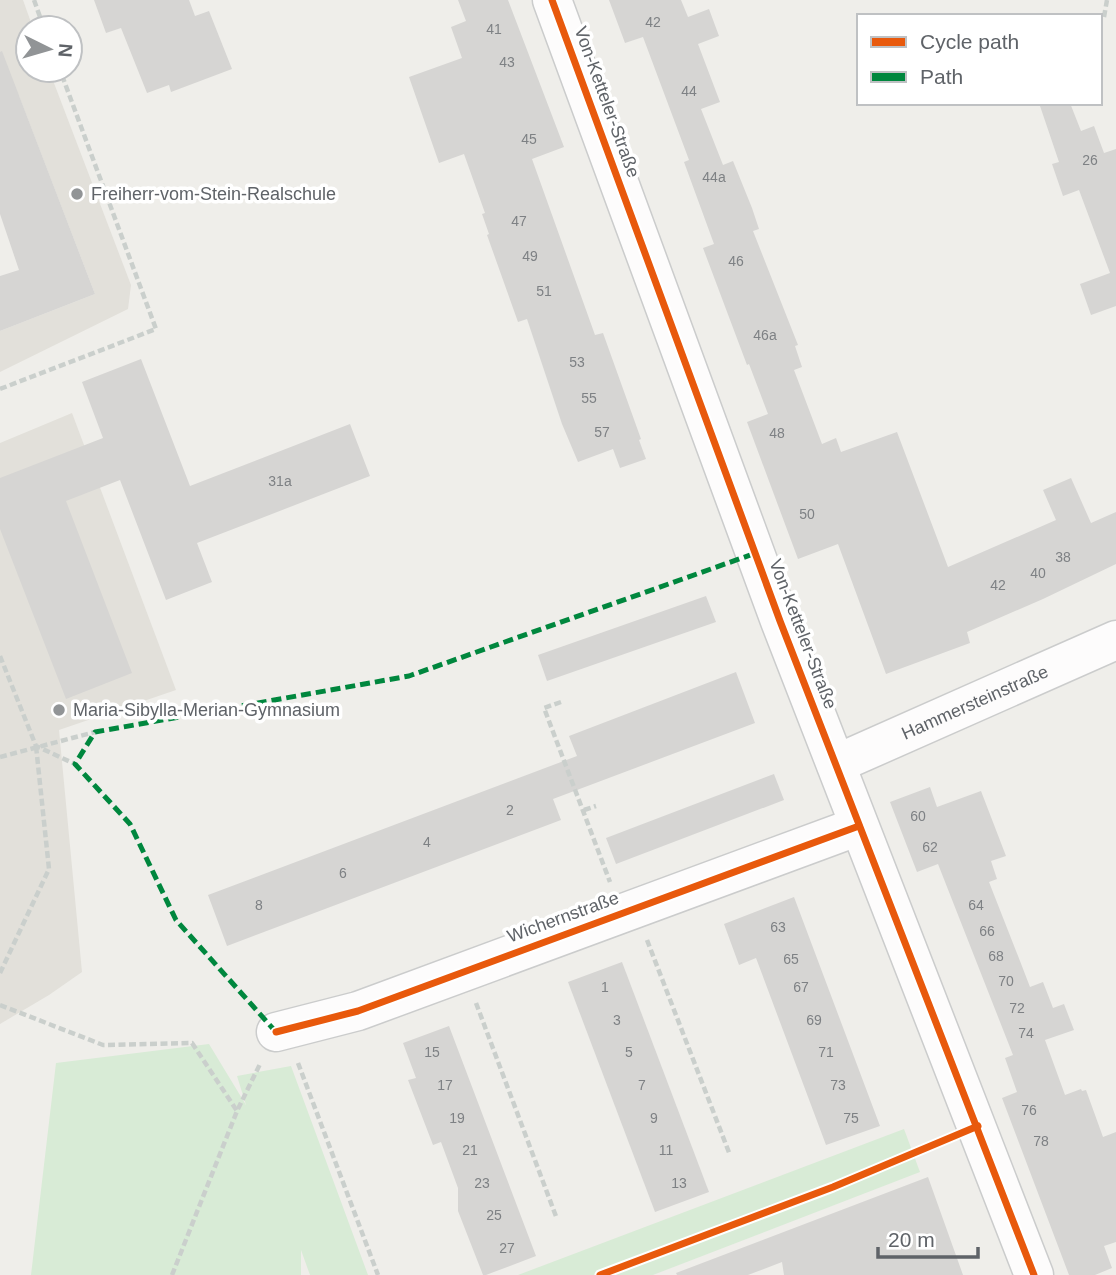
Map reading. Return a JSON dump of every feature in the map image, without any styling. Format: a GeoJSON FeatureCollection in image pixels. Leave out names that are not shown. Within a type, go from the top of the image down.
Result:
{"type":"FeatureCollection","features":[{"type":"Feature","properties":{"kind":"street","name":"Von-Ketteler-Straße"},"geometry":{"type":"LineString","coordinates":[[552,0],[780,621],[1034,1275]]}},
{"type":"Feature","properties":{"kind":"street","name":"Hammersteinstraße"},"geometry":{"type":"LineString","coordinates":[[836,764],[1116,640]]}},
{"type":"Feature","properties":{"kind":"street","name":"Wichernstraße"},"geometry":{"type":"LineString","coordinates":[[276,1032],[358,1011],[859,827]]}},
{"type":"Feature","properties":{"kind":"path"},"geometry":{"type":"LineString","coordinates":[[1104,17],[1107,0]]}},
{"type":"Feature","properties":{"kind":"path"},"geometry":{"type":"LineString","coordinates":[[0,389],[156,329],[65,84]]}},
{"type":"Feature","properties":{"kind":"path"},"geometry":{"type":"LineString","coordinates":[[0,656],[36,746],[49,869],[0,973]]}},
{"type":"Feature","properties":{"kind":"path"},"geometry":{"type":"LineString","coordinates":[[561,702],[544,708],[584,810],[628,910]]}},
{"type":"Feature","properties":{"kind":"path"},"geometry":{"type":"LineString","coordinates":[[0,757],[95,732]]}},
{"type":"Feature","properties":{"kind":"path"},"geometry":{"type":"LineString","coordinates":[[36,746],[75,764]]}},
{"type":"Feature","properties":{"kind":"path"},"geometry":{"type":"LineString","coordinates":[[584,810],[596,806]]}},
{"type":"Feature","properties":{"kind":"path"},"geometry":{"type":"LineString","coordinates":[[464,970],[557,1219]]}},
{"type":"Feature","properties":{"kind":"path"},"geometry":{"type":"LineString","coordinates":[[0,1005],[103,1045],[192,1043],[237,1111]]}},
{"type":"Feature","properties":{"kind":"path"},"geometry":{"type":"LineString","coordinates":[[172,1275],[237,1111],[276,1032],[296,1057],[378,1275]]}},
{"type":"Feature","properties":{"kind":"shaded area","name":"Freiherr-vom-Stein-Realschule"},"geometry":{"type":"Polygon","coordinates":[[[0,0],[23,0],[28,14],[14,14],[14,84],[54,84],[131,285],[128,309],[0,372],[0,331],[95,294],[19,96],[0,103],[0,0]]]}},
{"type":"Feature","properties":{"kind":"shaded area","name":"Maria-Sibylla-Merian-Gymnasium"},"geometry":{"type":"Polygon","coordinates":[[[72,413],[176,690],[59,730],[82,972],[0,1024],[0,443],[72,413]]]}},
{"type":"Feature","properties":{"kind":"green space"},"geometry":{"type":"Polygon","coordinates":[[[209,1044],[246,1105],[237,1076],[291,1066],[368,1275],[310,1275],[301,1250],[301,1275],[31,1275],[56,1063],[209,1044]]]}},
{"type":"Feature","properties":{"kind":"green space"},"geometry":{"type":"Polygon","coordinates":[[[904,1129],[920,1172],[653,1275],[518,1275],[904,1129]]]}},
{"type":"Feature","properties":{"kind":"building"},"geometry":{"type":"Polygon","coordinates":[[[94,0],[189,0],[195,16],[209,11],[232,69],[171,92],[169,85],[147,93],[121,28],[106,33],[94,0]]]}},
{"type":"Feature","properties":{"kind":"building"},"geometry":{"type":"Polygon","coordinates":[[[458,0],[508,0],[564,147],[532,159],[595,335],[603,333],[646,459],[620,468],[613,449],[578,462],[562,424],[527,319],[518,322],[487,235],[489,234],[482,214],[485,213],[464,154],[439,163],[409,77],[462,58],[451,27],[466,21],[458,0]]]}},
{"type":"Feature","properties":{"kind":"building"},"geometry":{"type":"Polygon","coordinates":[[[609,0],[681,0],[688,17],[709,9],[719,36],[698,44],[720,102],[701,109],[723,165],[733,161],[752,208],[759,229],[753,231],[798,345],[795,346],[802,367],[794,370],[822,444],[836,438],[841,452],[897,432],[948,567],[1056,520],[1043,490],[1071,478],[1091,523],[1116,512],[1116,564],[967,632],[970,643],[886,674],[838,544],[798,559],[747,422],[768,414],[703,248],[714,244],[684,162],[689,160],[643,37],[625,43],[609,0]]]}},
{"type":"Feature","properties":{"kind":"building"},"geometry":{"type":"Polygon","coordinates":[[[2,51],[95,294],[0,331],[0,276],[19,270],[0,214],[2,51]]]}},
{"type":"Feature","properties":{"kind":"building"},"geometry":{"type":"Polygon","coordinates":[[[1040,105],[1071,105],[1081,131],[1094,126],[1104,153],[1116,149],[1116,306],[1091,315],[1080,284],[1110,273],[1079,190],[1063,196],[1052,164],[1059,162],[1040,105]]]}},
{"type":"Feature","properties":{"kind":"building"},"geometry":{"type":"Polygon","coordinates":[[[141,359],[190,486],[350,424],[370,476],[197,543],[212,582],[166,600],[120,480],[66,501],[132,673],[66,699],[0,529],[0,478],[103,438],[82,382],[141,359]]]}},
{"type":"Feature","properties":{"kind":"building"},"geometry":{"type":"Polygon","coordinates":[[[706,596],[716,622],[547,681],[538,655],[706,596]]]}},
{"type":"Feature","properties":{"kind":"building"},"geometry":{"type":"Polygon","coordinates":[[[736,672],[755,723],[553,799],[561,820],[227,946],[208,895],[577,756],[569,736],[736,672]]]}},
{"type":"Feature","properties":{"kind":"building"},"geometry":{"type":"Polygon","coordinates":[[[774,774],[784,800],[616,864],[606,838],[774,774]]]}},
{"type":"Feature","properties":{"kind":"building"},"geometry":{"type":"Polygon","coordinates":[[[930,787],[937,807],[981,791],[1006,856],[991,861],[997,879],[989,882],[1030,987],[1043,982],[1053,1008],[1064,1004],[1074,1030],[1045,1040],[1065,1095],[1081,1089],[1086,1090],[1103,1137],[1116,1132],[1116,1242],[1104,1246],[1112,1268],[1095,1275],[1069,1275],[1002,1098],[1017,1092],[1005,1058],[1013,1055],[938,864],[917,872],[890,802],[930,787]]]}},
{"type":"Feature","properties":{"kind":"building"},"geometry":{"type":"Polygon","coordinates":[[[794,897],[880,1126],[826,1145],[756,958],[739,965],[724,924],[794,897]]]}},
{"type":"Feature","properties":{"kind":"building"},"geometry":{"type":"Polygon","coordinates":[[[622,962],[709,1192],[655,1212],[568,982],[622,962]]]}},
{"type":"Feature","properties":{"kind":"building"},"geometry":{"type":"Polygon","coordinates":[[[449,1026],[536,1256],[486,1275],[483,1275],[458,1211],[458,1188],[441,1142],[433,1145],[408,1080],[416,1078],[403,1043],[449,1026]]]}},
{"type":"Feature","properties":{"kind":"building"},"geometry":{"type":"Polygon","coordinates":[[[928,1177],[963,1275],[784,1275],[782,1262],[748,1275],[676,1273],[928,1177]]]}},
{"type":"Feature","properties":{"kind":"marked path"},"geometry":{"type":"LineString","coordinates":[[276,1032],[176,920],[130,824],[75,764],[95,732],[409,676],[756,553]]}},
{"type":"Feature","properties":{"kind":"cycle path"},"geometry":{"type":"LineString","coordinates":[[552,0],[780,621],[1034,1275]]}},
{"type":"Feature","properties":{"kind":"cycle path"},"geometry":{"type":"LineString","coordinates":[[276,1032],[358,1011],[859,826]]}},
{"type":"Feature","properties":{"kind":"cycle path"},"geometry":{"type":"LineString","coordinates":[[600,1275],[833,1187],[978,1126]]}},
{"type":"Feature","properties":{"kind":"place","name":"Freiherr-vom-Stein-Realschule"},"geometry":{"type":"Point","coordinates":[77,194]}},
{"type":"Feature","properties":{"kind":"place","name":"Maria-Sibylla-Merian-Gymnasium"},"geometry":{"type":"Point","coordinates":[59,710]}}]}
